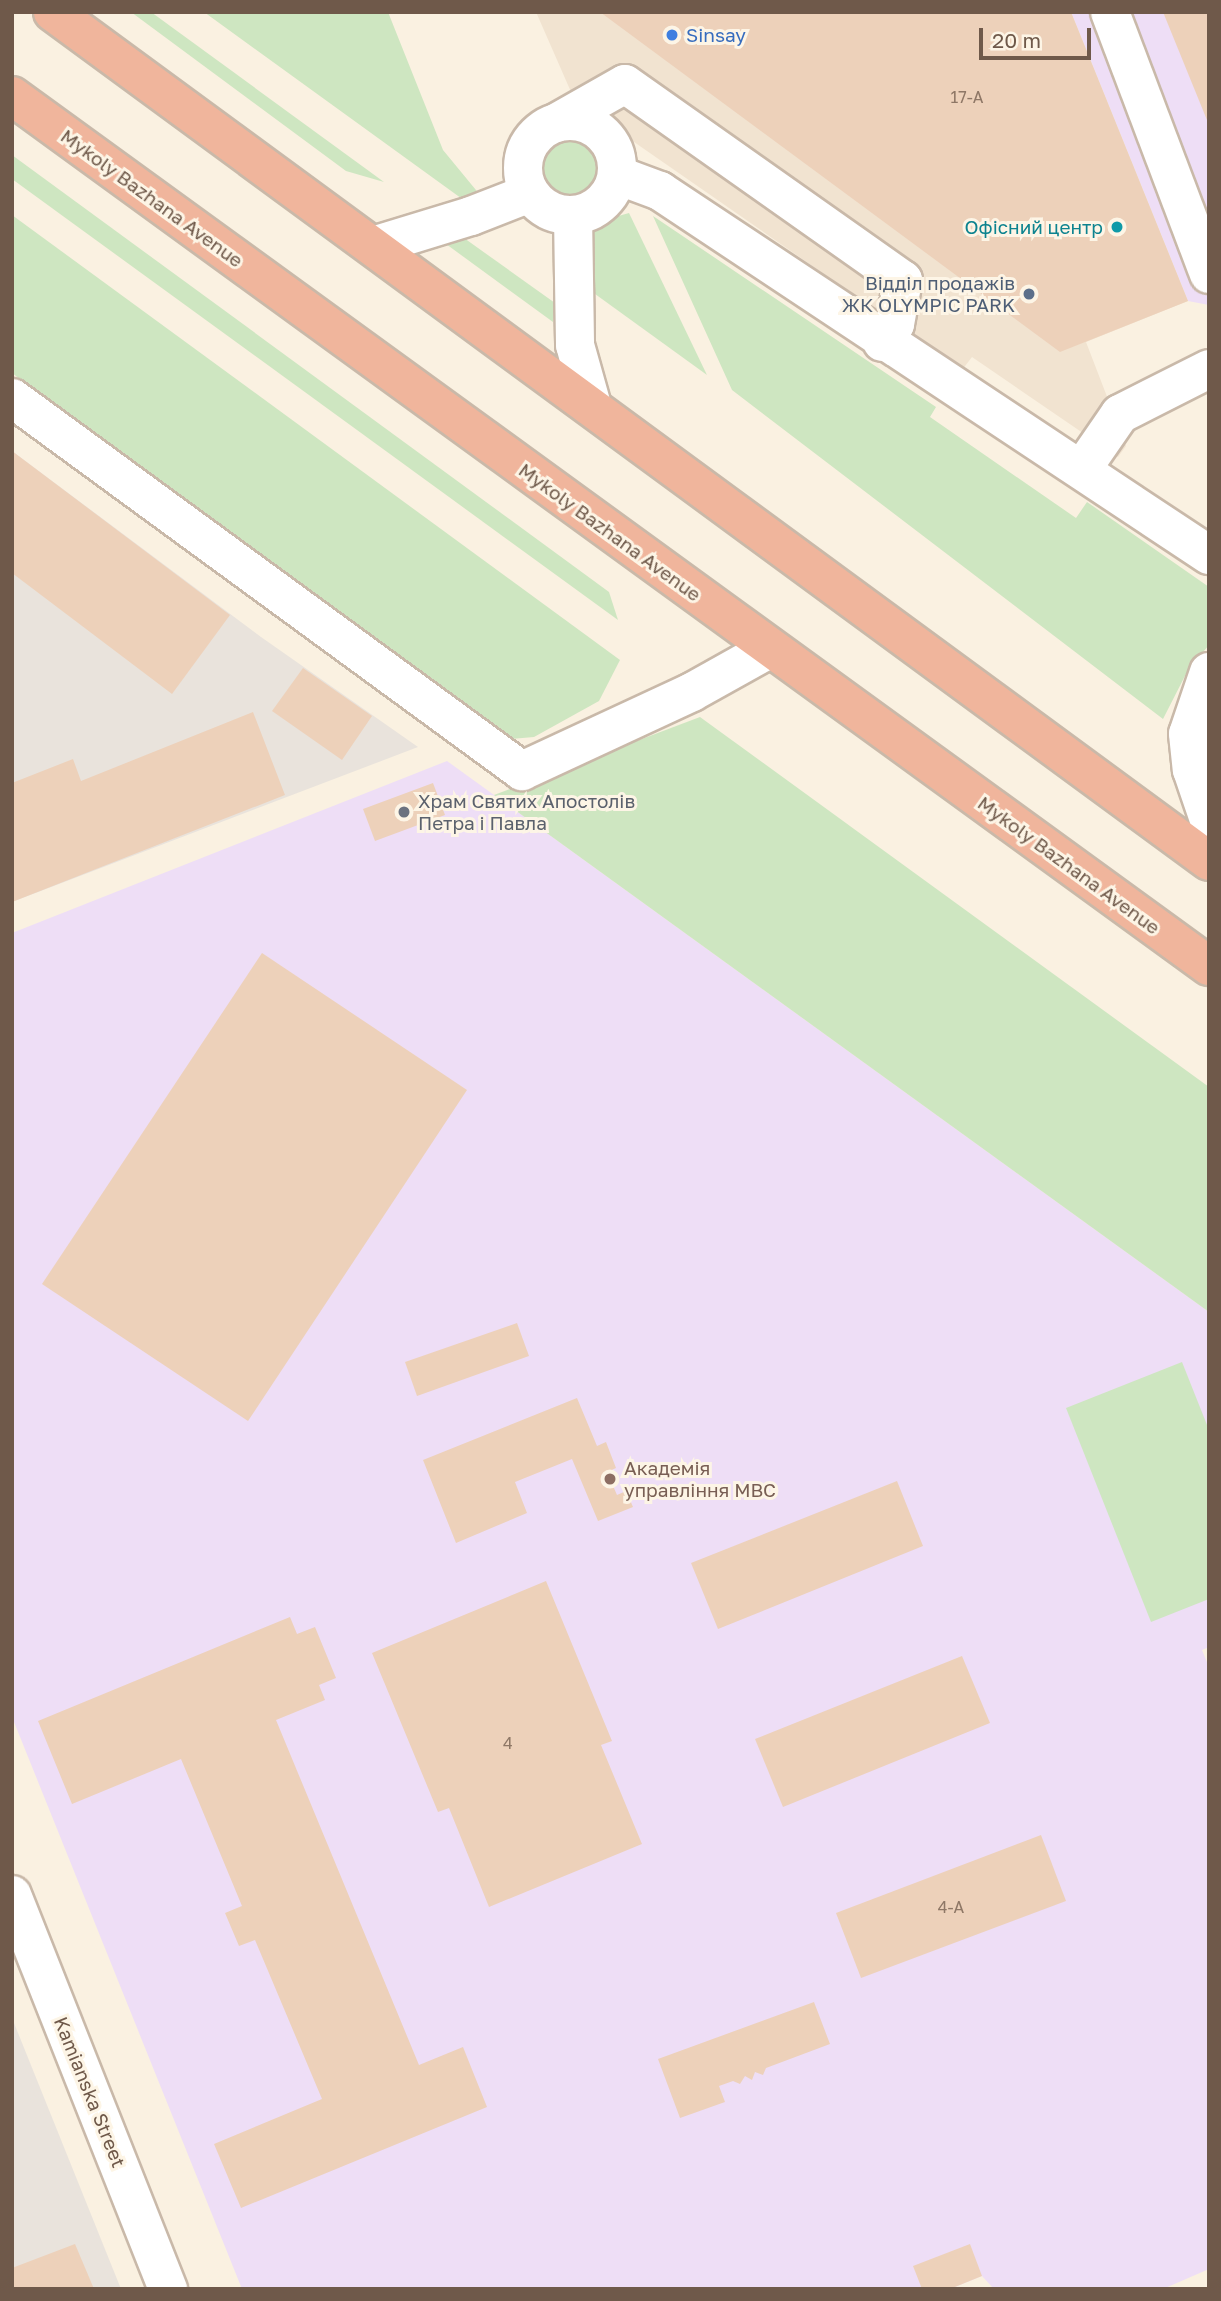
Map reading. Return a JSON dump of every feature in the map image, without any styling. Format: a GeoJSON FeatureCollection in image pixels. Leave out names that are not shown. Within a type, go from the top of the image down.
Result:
{"type":"FeatureCollection","features":[{"type":"Feature","properties":{"kind":"highway"},"geometry":{"type":"LineString","coordinates":[[53,12],[1209,860]]}},
{"type":"Feature","properties":{"kind":"highway","name":"Mykoly Bazhana Avenue"},"geometry":{"type":"LineString","coordinates":[[12,96],[769,649],[1209,966]]}},
{"type":"Feature","properties":{"kind":"street"},"geometry":{"type":"LineString","coordinates":[[1110,12],[1209,274]]}},
{"type":"Feature","properties":{"kind":"street"},"geometry":{"type":"LineString","coordinates":[[556,122],[589,124],[602,133],[617,160],[617,175],[603,202],[573,215],[556,214],[530,192],[523,177],[526,152],[541,131],[556,122],[625,84],[903,280],[895,324],[882,342]]}},
{"type":"Feature","properties":{"kind":"street"},"geometry":{"type":"LineString","coordinates":[[617,175],[660,191],[882,342],[1082,469],[1209,555]]}},
{"type":"Feature","properties":{"kind":"street"},"geometry":{"type":"LineString","coordinates":[[373,246],[471,216],[530,192]]}},
{"type":"Feature","properties":{"kind":"street"},"geometry":{"type":"LineString","coordinates":[[573,215],[575,345],[592,406]]}},
{"type":"Feature","properties":{"kind":"street"},"geometry":{"type":"LineString","coordinates":[[1082,469],[1120,414],[1209,369]]}},
{"type":"Feature","properties":{"kind":"street"},"geometry":{"type":"LineString","coordinates":[[12,398],[522,771],[692,692],[769,649]]}},
{"type":"Feature","properties":{"kind":"street"},"geometry":{"type":"LineString","coordinates":[[1209,672],[1188,734],[1192,770],[1209,820]]}},
{"type":"Feature","properties":{"kind":"street","name":"Kamianska Street"},"geometry":{"type":"LineString","coordinates":[[12,1895],[168,2289]]}},
{"type":"Feature","properties":{"kind":"shaded area"},"geometry":{"type":"Polygon","coordinates":[[[536,12],[1071,12],[1188,301],[1086,342],[1126,446],[1118,457],[972,357],[962,370],[575,101],[536,12]]]}},
{"type":"Feature","properties":{"kind":"shaded area"},"geometry":{"type":"Polygon","coordinates":[[[1071,12],[1209,12],[1209,305],[1188,301],[1071,12]]]}},
{"type":"Feature","properties":{"kind":"shaded area"},"geometry":{"type":"Polygon","coordinates":[[[12,451],[261,637],[418,747],[12,902],[12,451]]]}},
{"type":"Feature","properties":{"kind":"shaded area","name":"Академія управління МВС"},"geometry":{"type":"Polygon","coordinates":[[[447,761],[1209,1312],[1209,1647],[1202,1650],[1209,1667],[1209,2269],[1163,2289],[994,2289],[982,2276],[950,2289],[242,2289],[12,1717],[12,933],[447,761]]]}},
{"type":"Feature","properties":{"kind":"shaded area"},"geometry":{"type":"Polygon","coordinates":[[[12,2018],[121,2289],[12,2289],[12,2018]]]}},
{"type":"Feature","properties":{"kind":"green space"},"geometry":{"type":"Polygon","coordinates":[[[131,12],[151,12],[384,182],[346,171],[131,12]]]}},
{"type":"Feature","properties":{"kind":"green space"},"geometry":{"type":"Polygon","coordinates":[[[204,12],[388,12],[443,150],[485,201],[465,201],[204,12]]]}},
{"type":"Feature","properties":{"kind":"green space"},"geometry":{"type":"Polygon","coordinates":[[[569,134],[582,136],[593,144],[601,155],[601,181],[593,192],[582,200],[569,202],[556,200],[545,192],[537,181],[535,168],[537,155],[545,144],[556,136],[569,134]]]}},
{"type":"Feature","properties":{"kind":"green space"},"geometry":{"type":"Polygon","coordinates":[[[12,155],[609,592],[618,620],[12,179],[12,155]]]}},
{"type":"Feature","properties":{"kind":"green space"},"geometry":{"type":"Polygon","coordinates":[[[629,213],[707,375],[584,286],[589,231],[601,221],[629,213]]]}},
{"type":"Feature","properties":{"kind":"green space"},"geometry":{"type":"Polygon","coordinates":[[[12,215],[620,660],[599,701],[534,737],[501,740],[12,373],[12,215]]]}},
{"type":"Feature","properties":{"kind":"green space"},"geometry":{"type":"Polygon","coordinates":[[[653,216],[936,407],[930,417],[1076,518],[1087,502],[1209,587],[1209,645],[1188,670],[1163,719],[732,390],[653,216]]]}},
{"type":"Feature","properties":{"kind":"green space"},"geometry":{"type":"Polygon","coordinates":[[[464,238],[555,303],[553,322],[446,244],[464,238]]]}},
{"type":"Feature","properties":{"kind":"green space"},"geometry":{"type":"Polygon","coordinates":[[[700,717],[1209,1087],[1209,1312],[494,795],[700,717]]]}},
{"type":"Feature","properties":{"kind":"green space"},"geometry":{"type":"Polygon","coordinates":[[[1182,1362],[1209,1430],[1209,1599],[1151,1622],[1066,1408],[1182,1362]]]}},
{"type":"Feature","properties":{"kind":"building"},"geometry":{"type":"Polygon","coordinates":[[[600,12],[1071,12],[1188,301],[1060,352],[600,12]]]}},
{"type":"Feature","properties":{"kind":"building"},"geometry":{"type":"Polygon","coordinates":[[[1163,12],[1209,12],[1209,125],[1163,12]]]}},
{"type":"Feature","properties":{"kind":"building"},"geometry":{"type":"Polygon","coordinates":[[[12,451],[230,615],[172,694],[12,573],[12,451]]]}},
{"type":"Feature","properties":{"kind":"building"},"geometry":{"type":"Polygon","coordinates":[[[303,668],[372,716],[342,760],[272,711],[303,668]]]}},
{"type":"Feature","properties":{"kind":"building"},"geometry":{"type":"Polygon","coordinates":[[[253,712],[285,795],[12,902],[12,783],[73,759],[81,781],[253,712]]]}},
{"type":"Feature","properties":{"kind":"building","name":"Храм Святих Апостолів Петра і Павла"},"geometry":{"type":"Polygon","coordinates":[[[433,783],[445,815],[375,841],[363,809],[433,783]]]}},
{"type":"Feature","properties":{"kind":"building"},"geometry":{"type":"Polygon","coordinates":[[[262,953],[467,1090],[248,1421],[42,1284],[262,953]]]}},
{"type":"Feature","properties":{"kind":"building"},"geometry":{"type":"Polygon","coordinates":[[[517,1323],[529,1356],[417,1396],[405,1362],[517,1323]]]}},
{"type":"Feature","properties":{"kind":"building"},"geometry":{"type":"Polygon","coordinates":[[[577,1398],[597,1446],[606,1442],[616,1468],[607,1472],[617,1495],[626,1491],[633,1507],[598,1521],[572,1459],[515,1482],[527,1513],[456,1543],[423,1460],[577,1398]]]}},
{"type":"Feature","properties":{"kind":"building"},"geometry":{"type":"Polygon","coordinates":[[[897,1481],[923,1546],[718,1629],[691,1563],[897,1481]]]}},
{"type":"Feature","properties":{"kind":"building"},"geometry":{"type":"Polygon","coordinates":[[[546,1581],[612,1741],[601,1745],[642,1844],[489,1907],[449,1808],[438,1812],[372,1653],[546,1581]]]}},
{"type":"Feature","properties":{"kind":"building"},"geometry":{"type":"Polygon","coordinates":[[[290,1617],[297,1634],[315,1627],[336,1678],[319,1685],[325,1700],[276,1720],[419,2065],[463,2047],[487,2107],[241,2208],[214,2144],[322,2099],[255,1940],[239,1946],[225,1913],[242,1906],[181,1759],[72,1804],[38,1721],[290,1617]]]}},
{"type":"Feature","properties":{"kind":"building"},"geometry":{"type":"Polygon","coordinates":[[[962,1656],[990,1723],[783,1807],[755,1739],[962,1656]]]}},
{"type":"Feature","properties":{"kind":"building"},"geometry":{"type":"Polygon","coordinates":[[[1041,1835],[1066,1901],[861,1978],[836,1913],[1041,1835]]]}},
{"type":"Feature","properties":{"kind":"building"},"geometry":{"type":"Polygon","coordinates":[[[814,2002],[830,2044],[766,2068],[763,2075],[755,2072],[752,2080],[745,2076],[740,2084],[733,2081],[719,2086],[725,2102],[680,2118],[658,2059],[814,2002]]]}},
{"type":"Feature","properties":{"kind":"building"},"geometry":{"type":"Polygon","coordinates":[[[75,2244],[94,2289],[12,2289],[12,2268],[75,2244]]]}},
{"type":"Feature","properties":{"kind":"building"},"geometry":{"type":"Polygon","coordinates":[[[970,2244],[982,2276],[950,2289],[922,2289],[913,2266],[970,2244]]]}},
{"type":"Feature","properties":{"kind":"place","name":"Sinsay"},"geometry":{"type":"Point","coordinates":[672,35]}},
{"type":"Feature","properties":{"kind":"place","name":"Офісний центр"},"geometry":{"type":"Point","coordinates":[1117,227]}},
{"type":"Feature","properties":{"kind":"place","name":"Відділ продажів ЖК OLYMPIC PARK"},"geometry":{"type":"Point","coordinates":[1029,294]}},
{"type":"Feature","properties":{"kind":"place","name":"Храм Святих Апостолів Петра і Павла"},"geometry":{"type":"Point","coordinates":[404,812]}},
{"type":"Feature","properties":{"kind":"place","name":"Академія управління МВС"},"geometry":{"type":"Point","coordinates":[610,1479]}}]}
